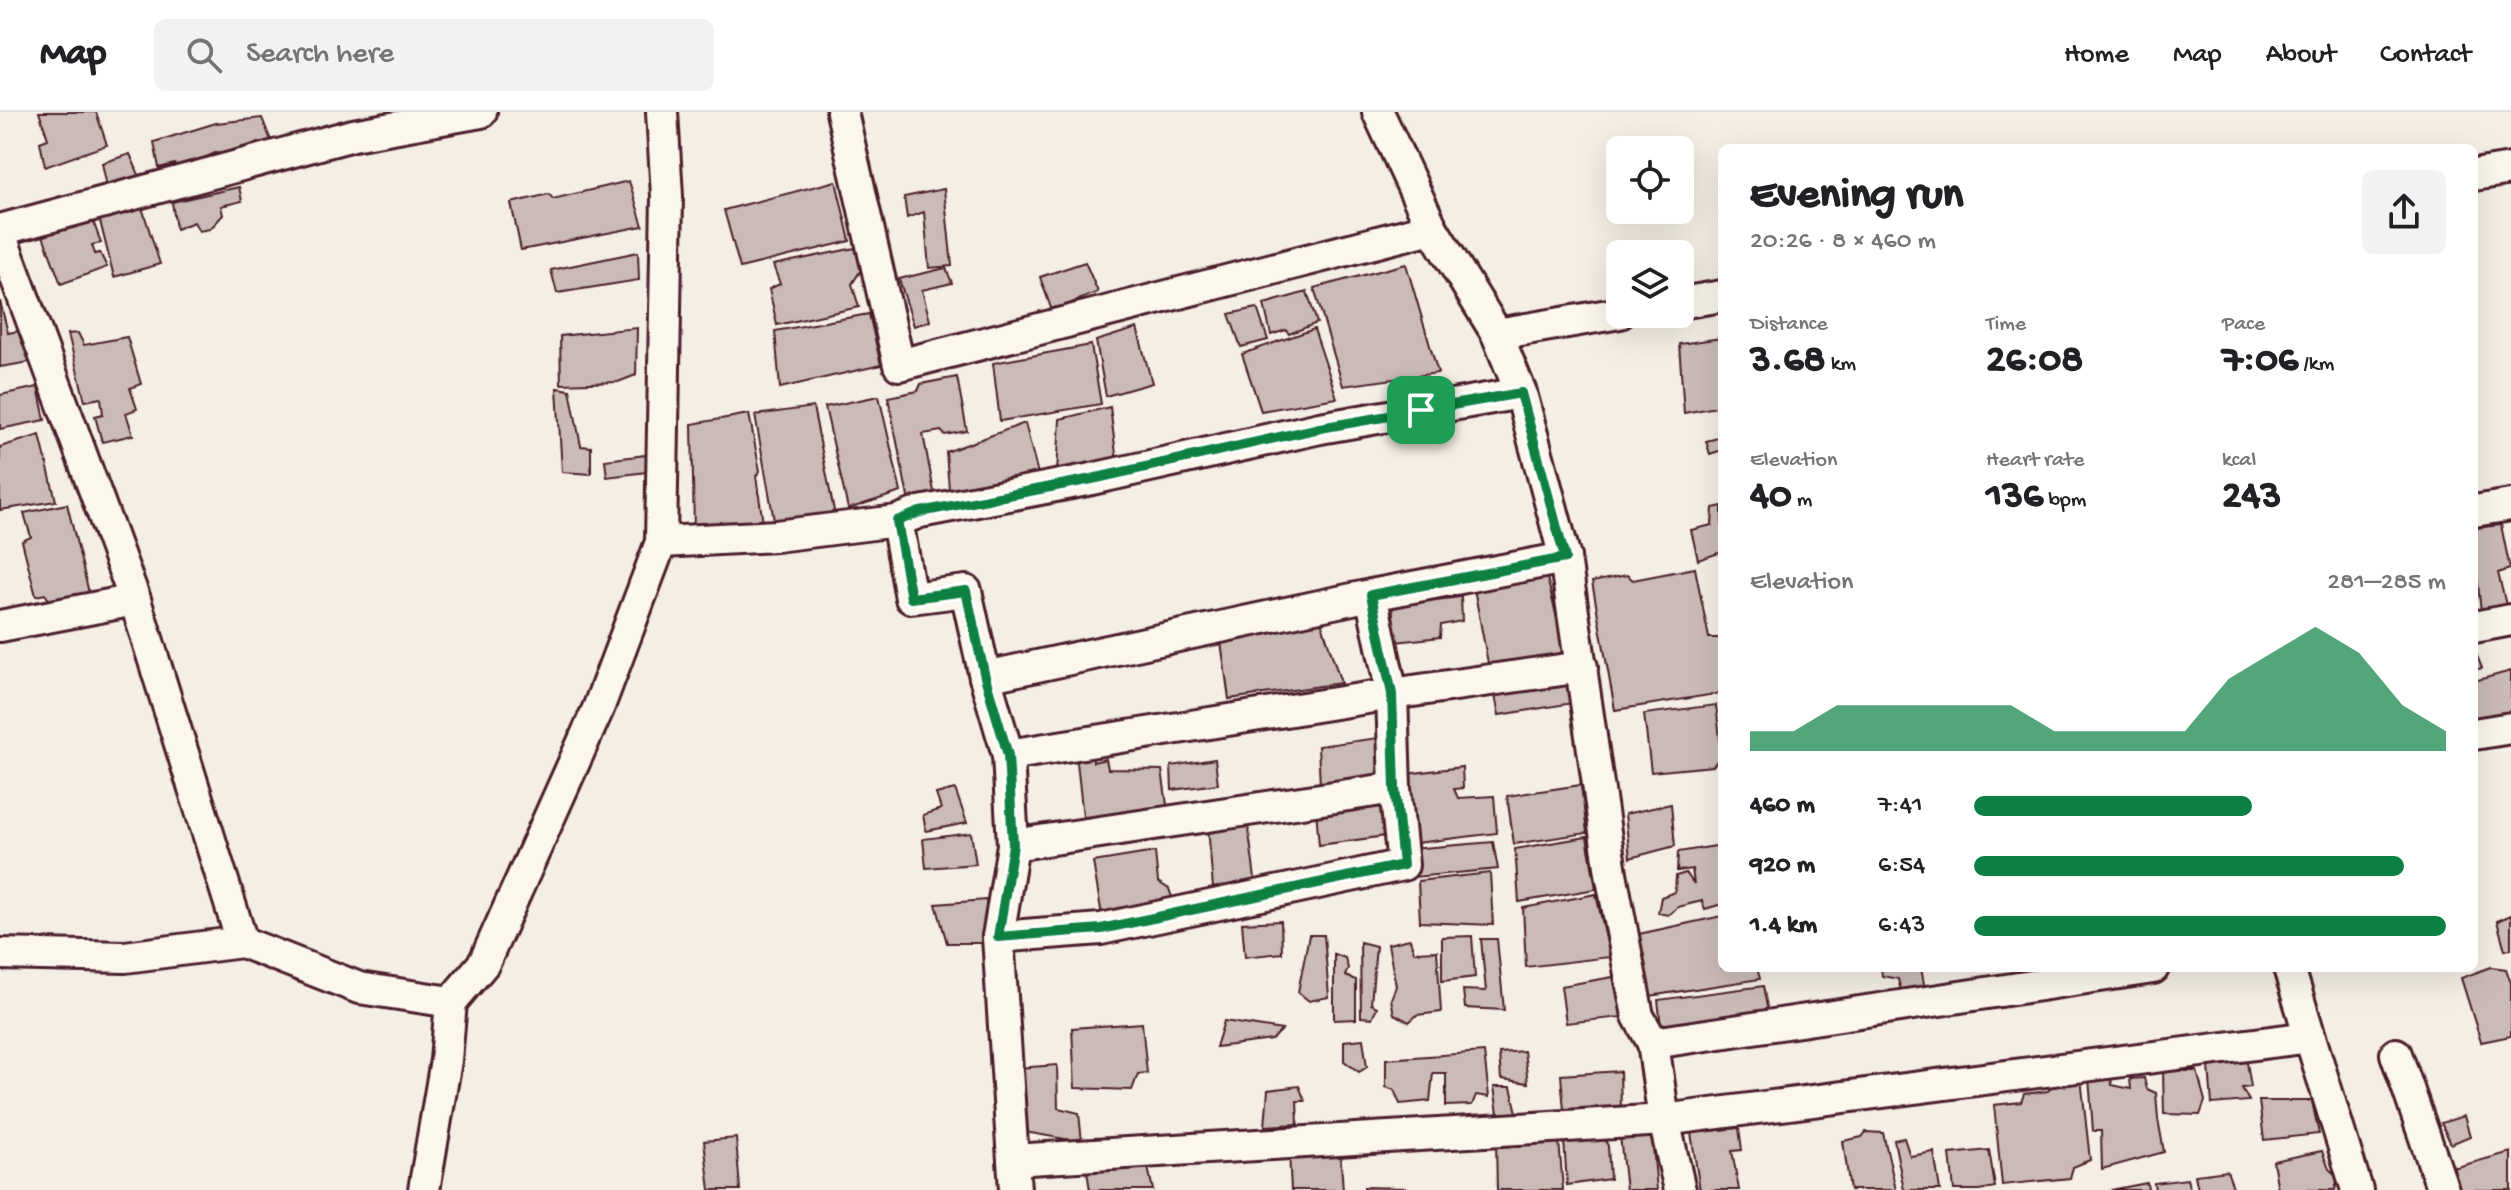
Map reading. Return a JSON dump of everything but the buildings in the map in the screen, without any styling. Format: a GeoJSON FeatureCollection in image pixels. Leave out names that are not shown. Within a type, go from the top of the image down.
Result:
{"type":"FeatureCollection","features":[{"type":"Feature","properties":{"kind":"street"},"geometry":{"type":"LineString","coordinates":[[242,942],[135,600],[0,232],[353,135],[481,112]]}},
{"type":"Feature","properties":{"kind":"street"},"geometry":{"type":"LineString","coordinates":[[424,1190],[446,1060],[451,1002],[484,963],[598,709],[661,542],[667,196],[662,112]]}},
{"type":"Feature","properties":{"kind":"street"},"geometry":{"type":"LineString","coordinates":[[842,112],[899,365],[1432,228]]}},
{"type":"Feature","properties":{"kind":"street"},"geometry":{"type":"LineString","coordinates":[[1378,112],[1432,228],[1497,334],[1521,393],[1565,558],[1611,873],[1638,1016],[1653,1043],[1664,1120],[1680,1190]]}},
{"type":"Feature","properties":{"kind":"street"},"geometry":{"type":"LineString","coordinates":[[2478,174],[2511,169]]}},
{"type":"Feature","properties":{"kind":"street"},"geometry":{"type":"LineString","coordinates":[[1694,301],[1718,297]]}},
{"type":"Feature","properties":{"kind":"street"},"geometry":{"type":"LineString","coordinates":[[1497,334],[1606,315]]}},
{"type":"Feature","properties":{"kind":"street"},"geometry":{"type":"LineString","coordinates":[[661,542],[776,536],[897,521],[920,512],[1092,479],[1320,428],[1521,393]]}},
{"type":"Feature","properties":{"kind":"street"},"geometry":{"type":"LineString","coordinates":[[2478,510],[2511,505]]}},
{"type":"Feature","properties":{"kind":"street"},"geometry":{"type":"LineString","coordinates":[[897,521],[911,598],[966,591],[985,677],[1008,755],[1013,845],[998,937],[1014,1175],[1664,1120],[2310,1037]]}},
{"type":"Feature","properties":{"kind":"street"},"geometry":{"type":"LineString","coordinates":[[985,677],[1371,595],[1565,558]]}},
{"type":"Feature","properties":{"kind":"street"},"geometry":{"type":"LineString","coordinates":[[998,937],[1101,929],[1403,865],[1395,788],[1392,694],[1371,595]]}},
{"type":"Feature","properties":{"kind":"street"},"geometry":{"type":"LineString","coordinates":[[0,626],[135,600]]}},
{"type":"Feature","properties":{"kind":"street"},"geometry":{"type":"LineString","coordinates":[[2478,626],[2511,620]]}},
{"type":"Feature","properties":{"kind":"street"},"geometry":{"type":"LineString","coordinates":[[1008,755],[1582,667]]}},
{"type":"Feature","properties":{"kind":"street"},"geometry":{"type":"LineString","coordinates":[[2478,733],[2511,728]]}},
{"type":"Feature","properties":{"kind":"street"},"geometry":{"type":"LineString","coordinates":[[1013,845],[1395,788]]}},
{"type":"Feature","properties":{"kind":"street"},"geometry":{"type":"LineString","coordinates":[[0,954],[125,957],[242,942],[359,988],[451,1002]]}},
{"type":"Feature","properties":{"kind":"street"},"geometry":{"type":"LineString","coordinates":[[1653,1043],[2126,972]]}},
{"type":"Feature","properties":{"kind":"street"},"geometry":{"type":"LineString","coordinates":[[2290,972],[2357,1190]]}},
{"type":"Feature","properties":{"kind":"street"},"geometry":{"type":"LineString","coordinates":[[2396,1054],[2443,1190]]}},
{"type":"Feature","properties":{"kind":"route"},"geometry":{"type":"LineString","coordinates":[[1521,393],[1565,558],[1371,595],[1392,694],[1395,788],[1403,865],[1101,929],[998,937],[1013,845],[1008,755],[985,677],[966,591],[911,598],[897,521],[920,512],[1092,479],[1320,428],[1421,410],[1521,393]]}}]}
